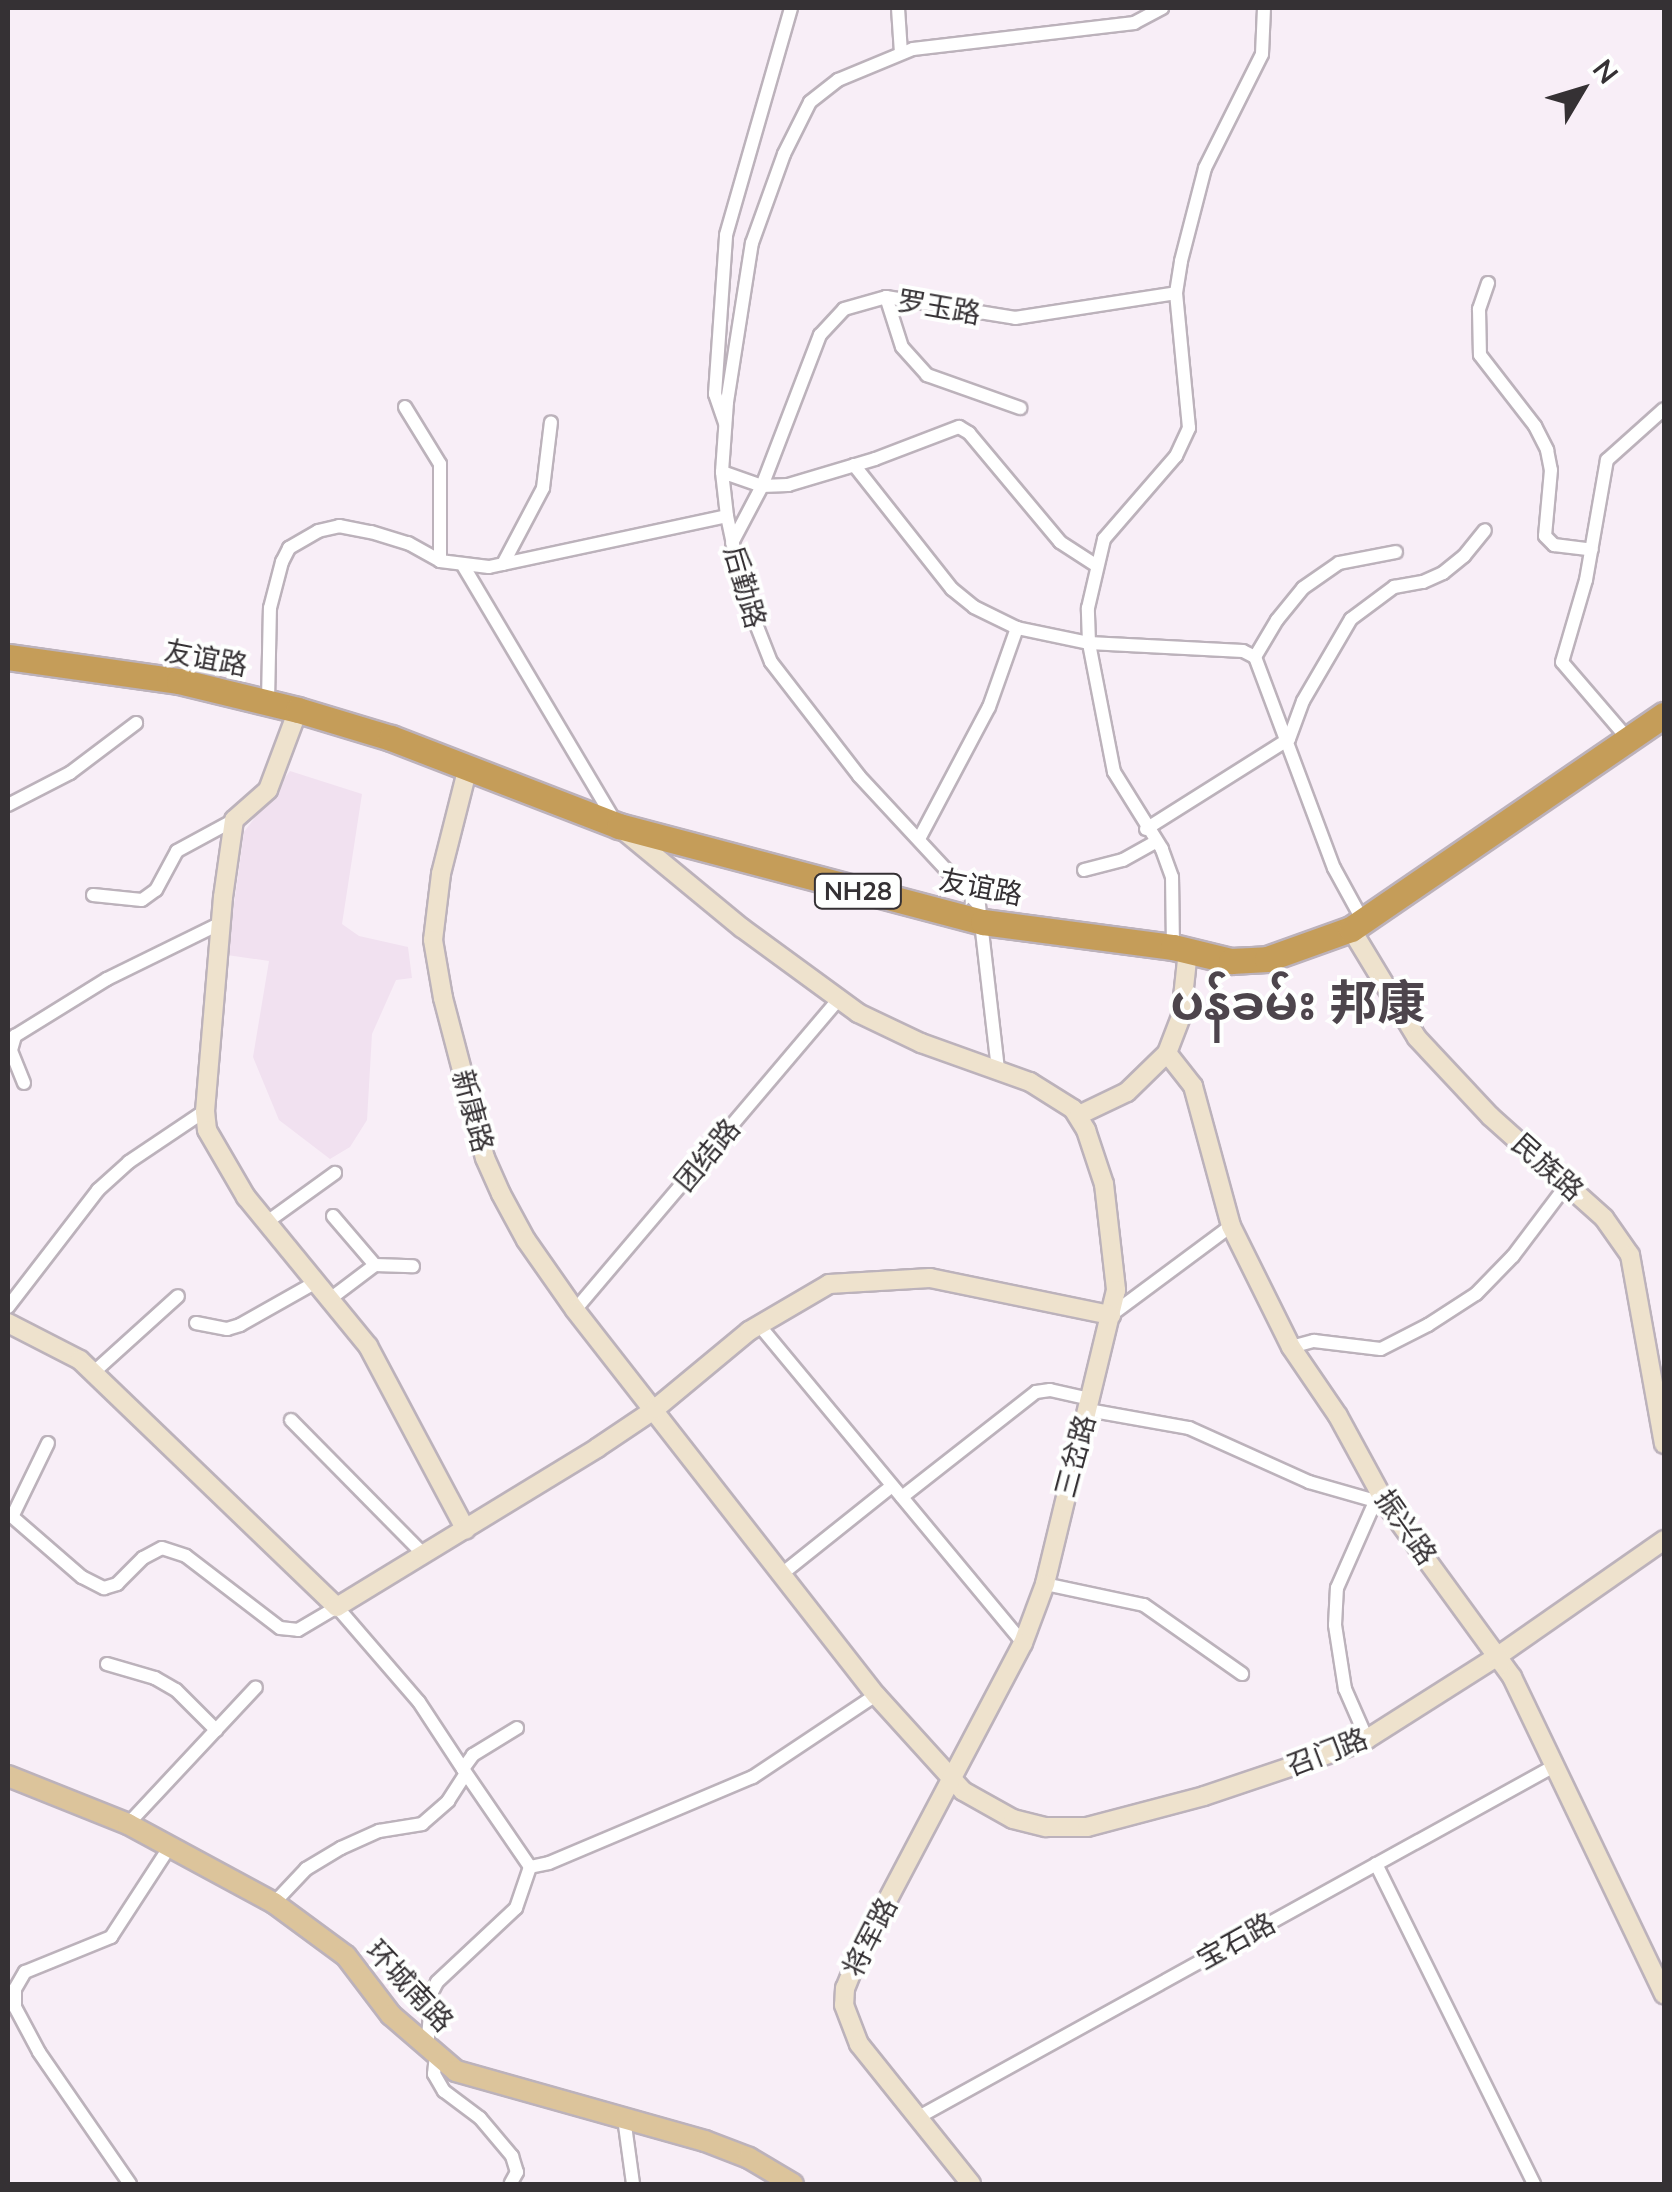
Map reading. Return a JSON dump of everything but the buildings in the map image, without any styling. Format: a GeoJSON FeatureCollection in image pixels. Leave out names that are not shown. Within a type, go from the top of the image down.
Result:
{"type":"FeatureCollection","features":[{"type":"Feature","properties":{"kind":"highway","name":"友谊路"},"geometry":{"type":"LineString","coordinates":[[8,658],[179,681],[298,710],[468,768],[618,826],[983,922],[1181,949],[1232,962],[1267,959],[1357,925],[1664,715]]}},
{"type":"Feature","properties":{"kind":"main road"},"geometry":{"type":"LineString","coordinates":[[298,710],[268,790],[234,820],[205,1111],[215,1149],[382,1370],[466,1530]]}},
{"type":"Feature","properties":{"kind":"main road","name":"新康路"},"geometry":{"type":"LineString","coordinates":[[468,768],[440,874],[433,940],[443,998],[485,1158],[526,1240],[575,1310],[876,1695],[951,1782]]}},
{"type":"Feature","properties":{"kind":"main road"},"geometry":{"type":"LineString","coordinates":[[618,826],[838,1000],[882,1026],[1030,1082],[1080,1115],[1139,1084],[1168,1053],[1182,1016],[1181,949]]}},
{"type":"Feature","properties":{"kind":"main road","name":"民族路"},"geometry":{"type":"LineString","coordinates":[[1357,925],[1417,1038],[1490,1116],[1604,1218],[1630,1255],[1664,1444]]}},
{"type":"Feature","properties":{"kind":"main road","name":"振兴路"},"geometry":{"type":"LineString","coordinates":[[1168,1053],[1193,1086],[1231,1226],[1291,1347],[1338,1416],[1381,1503],[1498,1656],[1525,1700],[1664,1994]]}},
{"type":"Feature","properties":{"kind":"main road","name":"三岔路"},"geometry":{"type":"LineString","coordinates":[[951,1782],[1023,1643],[1045,1584],[1110,1315],[1116,1264],[1104,1184],[1080,1115]]}},
{"type":"Feature","properties":{"kind":"main road"},"geometry":{"type":"LineString","coordinates":[[8,1323],[48,1340],[94,1372],[337,1607],[466,1530],[655,1408],[759,1324],[829,1284],[930,1278],[1110,1315]]}},
{"type":"Feature","properties":{"kind":"main road","name":"召门路"},"geometry":{"type":"LineString","coordinates":[[951,1782],[1013,1818],[1046,1827],[1086,1826],[1204,1796],[1367,1739],[1498,1656],[1664,1540]]}},
{"type":"Feature","properties":{"kind":"main road","name":"环城南路"},"geometry":{"type":"LineString","coordinates":[[8,1776],[128,1824],[274,1903],[346,1956],[391,2014],[456,2071],[749,2158],[793,2184]]}},
{"type":"Feature","properties":{"kind":"main road","name":"将军路"},"geometry":{"type":"LineString","coordinates":[[951,1782],[858,1954],[845,1988],[844,2005],[859,2044],[971,2184]]}},
{"type":"Feature","properties":{"kind":"street"},"geometry":{"type":"LineString","coordinates":[[726,425],[715,394],[726,235],[790,8]]}},
{"type":"Feature","properties":{"kind":"street"},"geometry":{"type":"LineString","coordinates":[[898,8],[901,53]]}},
{"type":"Feature","properties":{"kind":"street"},"geometry":{"type":"LineString","coordinates":[[726,516],[722,472],[726,425],[752,242],[799,118],[822,89],[901,53],[938,44],[1134,23],[1162,8]]}},
{"type":"Feature","properties":{"kind":"street"},"geometry":{"type":"LineString","coordinates":[[1181,949],[1172,877],[1114,772],[1089,642],[1088,608],[1094,564],[1104,539],[1176,456],[1189,428],[1176,293],[1206,168],[1262,54],[1264,8]]}},
{"type":"Feature","properties":{"kind":"street"},"geometry":{"type":"LineString","coordinates":[[1488,282],[1479,309],[1480,355],[1535,426],[1547,450],[1551,470],[1545,536],[1554,545],[1592,550]]}},
{"type":"Feature","properties":{"kind":"street","name":"罗玉路"},"geometry":{"type":"LineString","coordinates":[[732,543],[762,486],[820,335],[844,309],[886,296],[1015,318],[1176,293]]}},
{"type":"Feature","properties":{"kind":"street"},"geometry":{"type":"LineString","coordinates":[[886,296],[902,347],[928,375],[1020,408]]}},
{"type":"Feature","properties":{"kind":"street"},"geometry":{"type":"LineString","coordinates":[[405,407],[440,464],[440,561]]}},
{"type":"Feature","properties":{"kind":"street"},"geometry":{"type":"LineString","coordinates":[[1628,739],[1562,662],[1592,550],[1606,460],[1664,409]]}},
{"type":"Feature","properties":{"kind":"street"},"geometry":{"type":"LineString","coordinates":[[503,564],[543,488],[551,422]]}},
{"type":"Feature","properties":{"kind":"street"},"geometry":{"type":"LineString","coordinates":[[722,472],[762,486],[788,484],[959,427],[965,429],[1060,542],[1094,564]]}},
{"type":"Feature","properties":{"kind":"street"},"geometry":{"type":"LineString","coordinates":[[854,465],[952,589],[974,608],[1017,628],[1089,642],[1243,651],[1256,657],[1357,925]]}},
{"type":"Feature","properties":{"kind":"street","name":"后勤路"},"geometry":{"type":"LineString","coordinates":[[268,702],[270,608],[290,548],[318,531],[338,526],[408,543],[440,561],[464,567],[503,564],[726,516],[744,591],[771,662],[859,776],[974,897],[983,922],[998,1070]]}},
{"type":"Feature","properties":{"kind":"street"},"geometry":{"type":"LineString","coordinates":[[1146,828],[1289,739],[1310,688],[1351,619],[1394,587],[1423,582],[1443,573],[1464,556],[1485,530]]}},
{"type":"Feature","properties":{"kind":"street"},"geometry":{"type":"LineString","coordinates":[[1256,657],[1277,620],[1303,588],[1339,564],[1396,552]]}},
{"type":"Feature","properties":{"kind":"street"},"geometry":{"type":"LineString","coordinates":[[464,567],[618,826]]}},
{"type":"Feature","properties":{"kind":"street"},"geometry":{"type":"LineString","coordinates":[[919,839],[989,707],[1017,628]]}},
{"type":"Feature","properties":{"kind":"street"},"geometry":{"type":"LineString","coordinates":[[8,806],[70,772],[136,724]]}},
{"type":"Feature","properties":{"kind":"street"},"geometry":{"type":"LineString","coordinates":[[93,895],[142,900],[156,890],[177,852],[234,820]]}},
{"type":"Feature","properties":{"kind":"street"},"geometry":{"type":"LineString","coordinates":[[1084,870],[1123,860],[1156,842]]}},
{"type":"Feature","properties":{"kind":"street"},"geometry":{"type":"LineString","coordinates":[[24,1083],[12,1050],[14,1036],[107,979],[221,922]]}},
{"type":"Feature","properties":{"kind":"street","name":"团结路"},"geometry":{"type":"LineString","coordinates":[[575,1310],[838,1000]]}},
{"type":"Feature","properties":{"kind":"street"},"geometry":{"type":"LineString","coordinates":[[8,1307],[98,1190],[130,1162],[205,1111]]}},
{"type":"Feature","properties":{"kind":"street"},"geometry":{"type":"LineString","coordinates":[[267,1222],[335,1172]]}},
{"type":"Feature","properties":{"kind":"street"},"geometry":{"type":"LineString","coordinates":[[1291,1347],[1314,1342],[1381,1350],[1428,1325],[1476,1294],[1513,1256],[1568,1183]]}},
{"type":"Feature","properties":{"kind":"street"},"geometry":{"type":"LineString","coordinates":[[333,1216],[376,1265]]}},
{"type":"Feature","properties":{"kind":"street"},"geometry":{"type":"LineString","coordinates":[[1110,1315],[1231,1226]]}},
{"type":"Feature","properties":{"kind":"street"},"geometry":{"type":"LineString","coordinates":[[330,1298],[376,1265],[413,1266]]}},
{"type":"Feature","properties":{"kind":"street"},"geometry":{"type":"LineString","coordinates":[[196,1323],[226,1329],[240,1326],[316,1282]]}},
{"type":"Feature","properties":{"kind":"street"},"geometry":{"type":"LineString","coordinates":[[94,1372],[178,1296]]}},
{"type":"Feature","properties":{"kind":"street"},"geometry":{"type":"LineString","coordinates":[[759,1324],[1023,1643]]}},
{"type":"Feature","properties":{"kind":"street"},"geometry":{"type":"LineString","coordinates":[[783,1573],[1036,1392],[1050,1390],[1089,1405],[1189,1428],[1309,1482],[1381,1503],[1336,1588],[1335,1625],[1345,1689],[1367,1739]]}},
{"type":"Feature","properties":{"kind":"street"},"geometry":{"type":"LineString","coordinates":[[292,1420],[424,1555]]}},
{"type":"Feature","properties":{"kind":"street"},"geometry":{"type":"LineString","coordinates":[[48,1442],[10,1514],[82,1576],[104,1588],[117,1584],[143,1558],[162,1548],[186,1556],[280,1628],[298,1630],[337,1607],[418,1702],[530,1867]]}},
{"type":"Feature","properties":{"kind":"street"},"geometry":{"type":"LineString","coordinates":[[1045,1584],[1144,1605],[1242,1674]]}},
{"type":"Feature","properties":{"kind":"street"},"geometry":{"type":"LineString","coordinates":[[108,1664],[155,1678],[176,1690],[216,1730]]}},
{"type":"Feature","properties":{"kind":"street"},"geometry":{"type":"LineString","coordinates":[[128,1824],[256,1687]]}},
{"type":"Feature","properties":{"kind":"street"},"geometry":{"type":"LineString","coordinates":[[511,2184],[517,2172],[512,2156],[480,2118],[444,2090],[434,2074],[432,1992],[437,1982],[516,1908],[530,1867],[753,1777],[876,1695]]}},
{"type":"Feature","properties":{"kind":"street"},"geometry":{"type":"LineString","coordinates":[[274,1903],[306,1869],[341,1848],[379,1830],[422,1824],[448,1801],[474,1755],[517,1728]]}},
{"type":"Feature","properties":{"kind":"street","name":"宝石路"},"geometry":{"type":"LineString","coordinates":[[917,2118],[1556,1765]]}},
{"type":"Feature","properties":{"kind":"street"},"geometry":{"type":"LineString","coordinates":[[130,2184],[39,2052],[15,2006],[14,1988],[25,1972],[111,1937],[170,1846]]}},
{"type":"Feature","properties":{"kind":"street"},"geometry":{"type":"LineString","coordinates":[[1376,1864],[1534,2184]]}},
{"type":"Feature","properties":{"kind":"street"},"geometry":{"type":"LineString","coordinates":[[624,2118],[632,2184]]}},
{"type":"Feature","properties":{"kind":"shaded area"},"geometry":{"type":"Polygon","coordinates":[[[290,771],[362,794],[342,924],[359,936],[408,947],[412,978],[396,980],[372,1034],[367,1120],[350,1147],[330,1159],[279,1120],[253,1057],[269,961],[227,955],[244,832],[290,771]]]}},
{"type":"Feature","properties":{"kind":"district","name":"ပန်ခမ်း 邦康"},"geometry":{"type":"Point","coordinates":[1298,1003]}}]}
